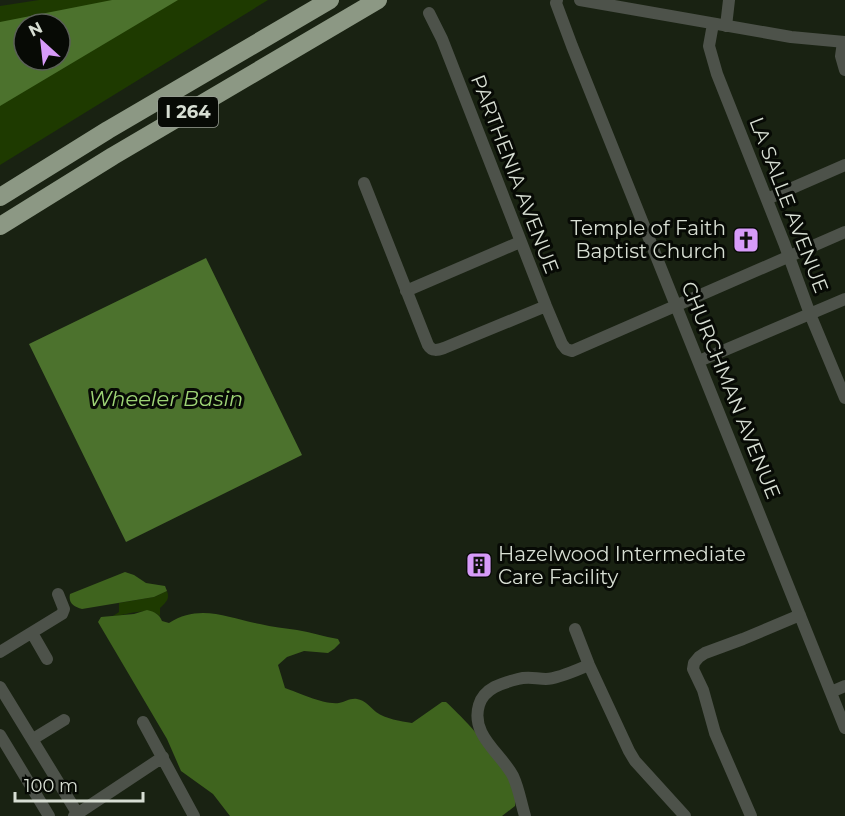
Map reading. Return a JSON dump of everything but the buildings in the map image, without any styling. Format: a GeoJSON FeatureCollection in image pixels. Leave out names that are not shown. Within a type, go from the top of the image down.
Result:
{"type":"FeatureCollection","features":[{"type":"Feature","properties":{"kind":"highway","name":"I 264"},"geometry":{"type":"LineString","coordinates":[[0,197],[118,124],[330,0]]}},
{"type":"Feature","properties":{"kind":"highway","name":"I 264"},"geometry":{"type":"LineString","coordinates":[[0,226],[112,156],[378,0]]}},
{"type":"Feature","properties":{"kind":"street","name":"CHURCHMAN AVENUE"},"geometry":{"type":"LineString","coordinates":[[557,0],[572,46],[845,728]]}},
{"type":"Feature","properties":{"kind":"street"},"geometry":{"type":"LineString","coordinates":[[580,0],[792,38],[844,42],[841,56],[845,70]]}},
{"type":"Feature","properties":{"kind":"street"},"geometry":{"type":"LineString","coordinates":[[726,26],[729,0]]}},
{"type":"Feature","properties":{"kind":"street","name":"PARTHENIA AVENUE"},"geometry":{"type":"LineString","coordinates":[[429,13],[442,39],[546,306],[566,349],[572,351],[676,306]]}},
{"type":"Feature","properties":{"kind":"street","name":"LA SALLE AVENUE"},"geometry":{"type":"LineString","coordinates":[[713,24],[708,46],[717,74],[810,315],[845,398]]}},
{"type":"Feature","properties":{"kind":"street"},"geometry":{"type":"LineString","coordinates":[[767,199],[845,165]]}},
{"type":"Feature","properties":{"kind":"street"},"geometry":{"type":"LineString","coordinates":[[364,183],[431,349],[444,348],[546,306]]}},
{"type":"Feature","properties":{"kind":"street"},"geometry":{"type":"LineString","coordinates":[[676,306],[845,232]]}},
{"type":"Feature","properties":{"kind":"street"},"geometry":{"type":"LineString","coordinates":[[406,291],[520,242]]}},
{"type":"Feature","properties":{"kind":"street"},"geometry":{"type":"LineString","coordinates":[[699,361],[845,299]]}},
{"type":"Feature","properties":{"kind":"street"},"geometry":{"type":"LineString","coordinates":[[0,652],[62,614],[64,609],[58,594]]}},
{"type":"Feature","properties":{"kind":"street"},"geometry":{"type":"LineString","coordinates":[[751,816],[715,733],[703,690],[693,669],[694,663],[705,653],[800,615]]}},
{"type":"Feature","properties":{"kind":"street"},"geometry":{"type":"LineString","coordinates":[[575,629],[618,730],[635,761],[685,816]]}},
{"type":"Feature","properties":{"kind":"street"},"geometry":{"type":"LineString","coordinates":[[32,633],[47,659]]}},
{"type":"Feature","properties":{"kind":"street"},"geometry":{"type":"LineString","coordinates":[[525,816],[513,776],[482,735],[478,725],[477,716],[481,699],[489,690],[519,679],[530,676],[546,679],[589,665]]}},
{"type":"Feature","properties":{"kind":"street"},"geometry":{"type":"LineString","coordinates":[[831,692],[845,686]]}},
{"type":"Feature","properties":{"kind":"street"},"geometry":{"type":"LineString","coordinates":[[0,687],[77,815],[163,757]]}},
{"type":"Feature","properties":{"kind":"street"},"geometry":{"type":"LineString","coordinates":[[33,739],[64,720]]}},
{"type":"Feature","properties":{"kind":"street"},"geometry":{"type":"LineString","coordinates":[[143,722],[194,816]]}},
{"type":"Feature","properties":{"kind":"street"},"geometry":{"type":"LineString","coordinates":[[0,735],[49,816]]}},
{"type":"Feature","properties":{"kind":"shaded area"},"geometry":{"type":"Polygon","coordinates":[[[39,0],[268,0],[0,165],[0,6],[39,0]]]}},
{"type":"Feature","properties":{"kind":"shaded area"},"geometry":{"type":"Polygon","coordinates":[[[125,572],[146,583],[165,586],[167,591],[154,597],[82,609],[71,602],[70,594],[125,572]]]}},
{"type":"Feature","properties":{"kind":"shaded area"},"geometry":{"type":"Polygon","coordinates":[[[167,591],[168,598],[160,608],[160,616],[144,611],[113,616],[119,612],[119,603],[154,597],[167,591]]]}},
{"type":"Feature","properties":{"kind":"shaded area"},"geometry":{"type":"Polygon","coordinates":[[[147,610],[156,614],[162,621],[169,623],[192,614],[214,614],[338,639],[340,643],[328,653],[304,651],[287,657],[278,665],[285,688],[326,702],[360,700],[384,716],[412,723],[442,702],[446,702],[466,722],[501,765],[514,794],[515,806],[502,816],[230,816],[213,794],[181,771],[167,739],[98,622],[101,617],[134,614],[147,610]]]}},
{"type":"Feature","properties":{"kind":"water"},"geometry":{"type":"Polygon","coordinates":[[[112,0],[178,0],[72,63],[72,12],[51,12],[112,0]]]}},
{"type":"Feature","properties":{"kind":"water"},"geometry":{"type":"Polygon","coordinates":[[[12,20],[12,72],[57,72],[0,106],[0,22],[12,20]]]}},
{"type":"Feature","properties":{"kind":"water","name":"Wheeler Basin"},"geometry":{"type":"Polygon","coordinates":[[[206,258],[302,455],[126,542],[29,344],[206,258]]]}},
{"type":"Feature","properties":{"kind":"place","name":"Temple of Faith Baptist Church"},"geometry":{"type":"Point","coordinates":[746,240]}},
{"type":"Feature","properties":{"kind":"place","name":"Hazelwood Intermediate Care Facility"},"geometry":{"type":"Point","coordinates":[479,565]}}]}
